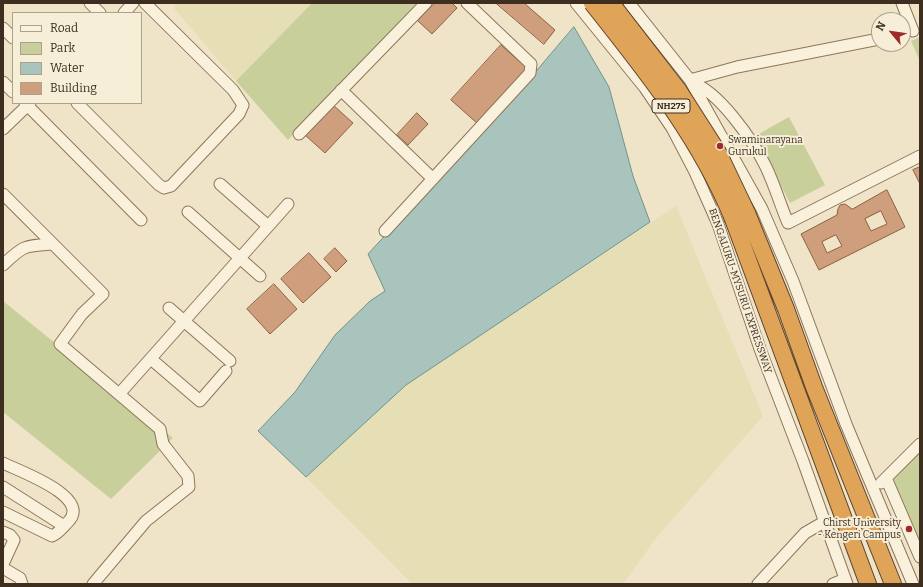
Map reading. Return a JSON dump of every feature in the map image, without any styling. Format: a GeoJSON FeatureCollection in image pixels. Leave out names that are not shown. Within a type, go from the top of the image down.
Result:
{"type":"FeatureCollection","features":[{"type":"Feature","properties":{"kind":"highway","name":"NH275"},"geometry":{"type":"LineString","coordinates":[[592,3],[667,99],[693,143],[705,158],[721,189],[740,216]]}},
{"type":"Feature","properties":{"kind":"highway","name":"NH275"},"geometry":{"type":"LineString","coordinates":[[612,3],[679,91],[718,152],[740,216],[786,309],[814,387],[893,584]]}},
{"type":"Feature","properties":{"kind":"highway","name":"BENGALURU-MYSURU EXPRESSWAY"},"geometry":{"type":"LineString","coordinates":[[740,216],[868,584]]}},
{"type":"Feature","properties":{"kind":"street"},"geometry":{"type":"LineString","coordinates":[[90,3],[99,12]]}},
{"type":"Feature","properties":{"kind":"street"},"geometry":{"type":"LineString","coordinates":[[125,12],[133,3]]}},
{"type":"Feature","properties":{"kind":"street"},"geometry":{"type":"LineString","coordinates":[[78,104],[159,185],[164,188],[170,186],[239,114],[243,105],[233,90],[145,3]]}},
{"type":"Feature","properties":{"kind":"street"},"geometry":{"type":"LineString","coordinates":[[299,134],[426,3]]}},
{"type":"Feature","properties":{"kind":"street"},"geometry":{"type":"LineString","coordinates":[[385,231],[530,73],[531,64],[466,3]]}},
{"type":"Feature","properties":{"kind":"street","name":"BENGALURU-MYSURU EXPRESSWAY"},"geometry":{"type":"LineString","coordinates":[[576,3],[645,88],[672,128],[704,191],[718,224],[760,349],[803,460],[846,581]]}},
{"type":"Feature","properties":{"kind":"street","name":"NH275"},"geometry":{"type":"LineString","coordinates":[[629,3],[691,82],[762,209],[793,281],[846,424],[913,584]]}},
{"type":"Feature","properties":{"kind":"street"},"geometry":{"type":"LineString","coordinates":[[902,3],[912,31]]}},
{"type":"Feature","properties":{"kind":"street"},"geometry":{"type":"LineString","coordinates":[[3,28],[12,37]]}},
{"type":"Feature","properties":{"kind":"street"},"geometry":{"type":"LineString","coordinates":[[691,82],[737,66],[871,41]]}},
{"type":"Feature","properties":{"kind":"street"},"geometry":{"type":"LineString","coordinates":[[3,82],[12,91]]}},
{"type":"Feature","properties":{"kind":"street"},"geometry":{"type":"LineString","coordinates":[[691,82],[708,92],[735,119],[765,165],[788,223],[920,156]]}},
{"type":"Feature","properties":{"kind":"street"},"geometry":{"type":"LineString","coordinates":[[341,90],[433,179]]}},
{"type":"Feature","properties":{"kind":"street"},"geometry":{"type":"LineString","coordinates":[[3,129],[27,104],[141,220]]}},
{"type":"Feature","properties":{"kind":"street"},"geometry":{"type":"LineString","coordinates":[[704,191],[739,168]]}},
{"type":"Feature","properties":{"kind":"street"},"geometry":{"type":"LineString","coordinates":[[220,184],[268,226]]}},
{"type":"Feature","properties":{"kind":"street"},"geometry":{"type":"LineString","coordinates":[[3,194],[103,294],[82,314],[60,344],[160,429],[163,444],[188,476],[190,482],[189,487],[184,492],[146,521],[93,584]]}},
{"type":"Feature","properties":{"kind":"street"},"geometry":{"type":"LineString","coordinates":[[120,394],[288,204]]}},
{"type":"Feature","properties":{"kind":"street"},"geometry":{"type":"LineString","coordinates":[[188,212],[260,276]]}},
{"type":"Feature","properties":{"kind":"street"},"geometry":{"type":"LineString","coordinates":[[3,265],[20,248],[29,245],[53,244]]}},
{"type":"Feature","properties":{"kind":"street"},"geometry":{"type":"LineString","coordinates":[[151,359],[200,401],[228,366],[184,321],[169,308]]}},
{"type":"Feature","properties":{"kind":"street"},"geometry":{"type":"LineString","coordinates":[[874,491],[920,444]]}},
{"type":"Feature","properties":{"kind":"street"},"geometry":{"type":"LineString","coordinates":[[3,463],[64,494],[72,505],[74,513],[64,526],[52,536],[3,512]]}},
{"type":"Feature","properties":{"kind":"street"},"geometry":{"type":"LineString","coordinates":[[886,478],[920,557]]}},
{"type":"Feature","properties":{"kind":"street"},"geometry":{"type":"LineString","coordinates":[[3,487],[64,526]]}},
{"type":"Feature","properties":{"kind":"street"},"geometry":{"type":"LineString","coordinates":[[3,564],[24,522]]}},
{"type":"Feature","properties":{"kind":"street"},"geometry":{"type":"LineString","coordinates":[[758,584],[805,532],[824,522]]}},
{"type":"Feature","properties":{"kind":"street"},"geometry":{"type":"LineString","coordinates":[[3,532],[10,535],[14,540]]}},
{"type":"Feature","properties":{"kind":"street"},"geometry":{"type":"LineString","coordinates":[[3,568],[20,578],[22,584]]}},
{"type":"Feature","properties":{"kind":"street"},"geometry":{"type":"LineString","coordinates":[[833,584],[846,581]]}},
{"type":"Feature","properties":{"kind":"shaded area"},"geometry":{"type":"Polygon","coordinates":[[[177,3],[312,3],[236,81],[173,7],[177,3]]]}},
{"type":"Feature","properties":{"kind":"shaded area"},"geometry":{"type":"Polygon","coordinates":[[[676,206],[763,416],[657,537],[623,584],[412,584],[306,477],[406,385],[676,206]]]}},
{"type":"Feature","properties":{"kind":"green space"},"geometry":{"type":"Polygon","coordinates":[[[312,3],[417,3],[288,140],[236,81],[312,3]]]}},
{"type":"Feature","properties":{"kind":"green space"},"geometry":{"type":"Polygon","coordinates":[[[920,37],[920,61],[911,41],[920,37]]]}},
{"type":"Feature","properties":{"kind":"green space"},"geometry":{"type":"Polygon","coordinates":[[[789,117],[825,185],[790,203],[755,136],[789,117]]]}},
{"type":"Feature","properties":{"kind":"green space"},"geometry":{"type":"Polygon","coordinates":[[[3,301],[173,438],[111,499],[3,412],[3,301]]]}},
{"type":"Feature","properties":{"kind":"green space","name":"Chirst University - Kengeri Campus"},"geometry":{"type":"Polygon","coordinates":[[[920,445],[920,569],[884,486],[920,445]]]}},
{"type":"Feature","properties":{"kind":"water"},"geometry":{"type":"Polygon","coordinates":[[[574,27],[609,87],[633,176],[650,222],[406,385],[306,477],[258,431],[295,392],[335,335],[370,301],[385,291],[368,254],[532,76],[574,27]]]}},
{"type":"Feature","properties":{"kind":"building"},"geometry":{"type":"Polygon","coordinates":[[[435,3],[452,3],[457,8],[432,34],[418,21],[435,3]]]}},
{"type":"Feature","properties":{"kind":"building"},"geometry":{"type":"Polygon","coordinates":[[[496,3],[524,3],[555,30],[544,44],[496,3]]]}},
{"type":"Feature","properties":{"kind":"building"},"geometry":{"type":"Polygon","coordinates":[[[501,45],[528,69],[478,124],[451,100],[501,45]]]}},
{"type":"Feature","properties":{"kind":"building"},"geometry":{"type":"Polygon","coordinates":[[[333,105],[353,123],[325,153],[305,135],[333,105]]]}},
{"type":"Feature","properties":{"kind":"building"},"geometry":{"type":"Polygon","coordinates":[[[417,113],[428,124],[408,145],[397,135],[417,113]]]}},
{"type":"Feature","properties":{"kind":"building"},"geometry":{"type":"Polygon","coordinates":[[[920,167],[920,184],[913,170],[920,167]]]}},
{"type":"Feature","properties":{"kind":"building"},"geometry":{"type":"Polygon","coordinates":[[[887,190],[905,227],[819,270],[801,234],[837,215],[840,205],[845,204],[852,209],[887,190]],[[881,211],[865,219],[871,231],[887,224],[881,211]],[[836,235],[822,242],[827,253],[842,246],[836,235]]]}},
{"type":"Feature","properties":{"kind":"building"},"geometry":{"type":"Polygon","coordinates":[[[335,248],[347,261],[336,272],[324,259],[335,248]]]}},
{"type":"Feature","properties":{"kind":"building"},"geometry":{"type":"Polygon","coordinates":[[[309,253],[331,277],[303,303],[281,279],[309,253]]]}},
{"type":"Feature","properties":{"kind":"building"},"geometry":{"type":"Polygon","coordinates":[[[274,284],[297,309],[270,334],[247,309],[274,284]]]}},
{"type":"Feature","properties":{"kind":"place","name":"Swaminarayana Gurukul"},"geometry":{"type":"Point","coordinates":[720,146]}},
{"type":"Feature","properties":{"kind":"place","name":"Chirst University - Kengeri Campus"},"geometry":{"type":"Point","coordinates":[909,529]}}]}
